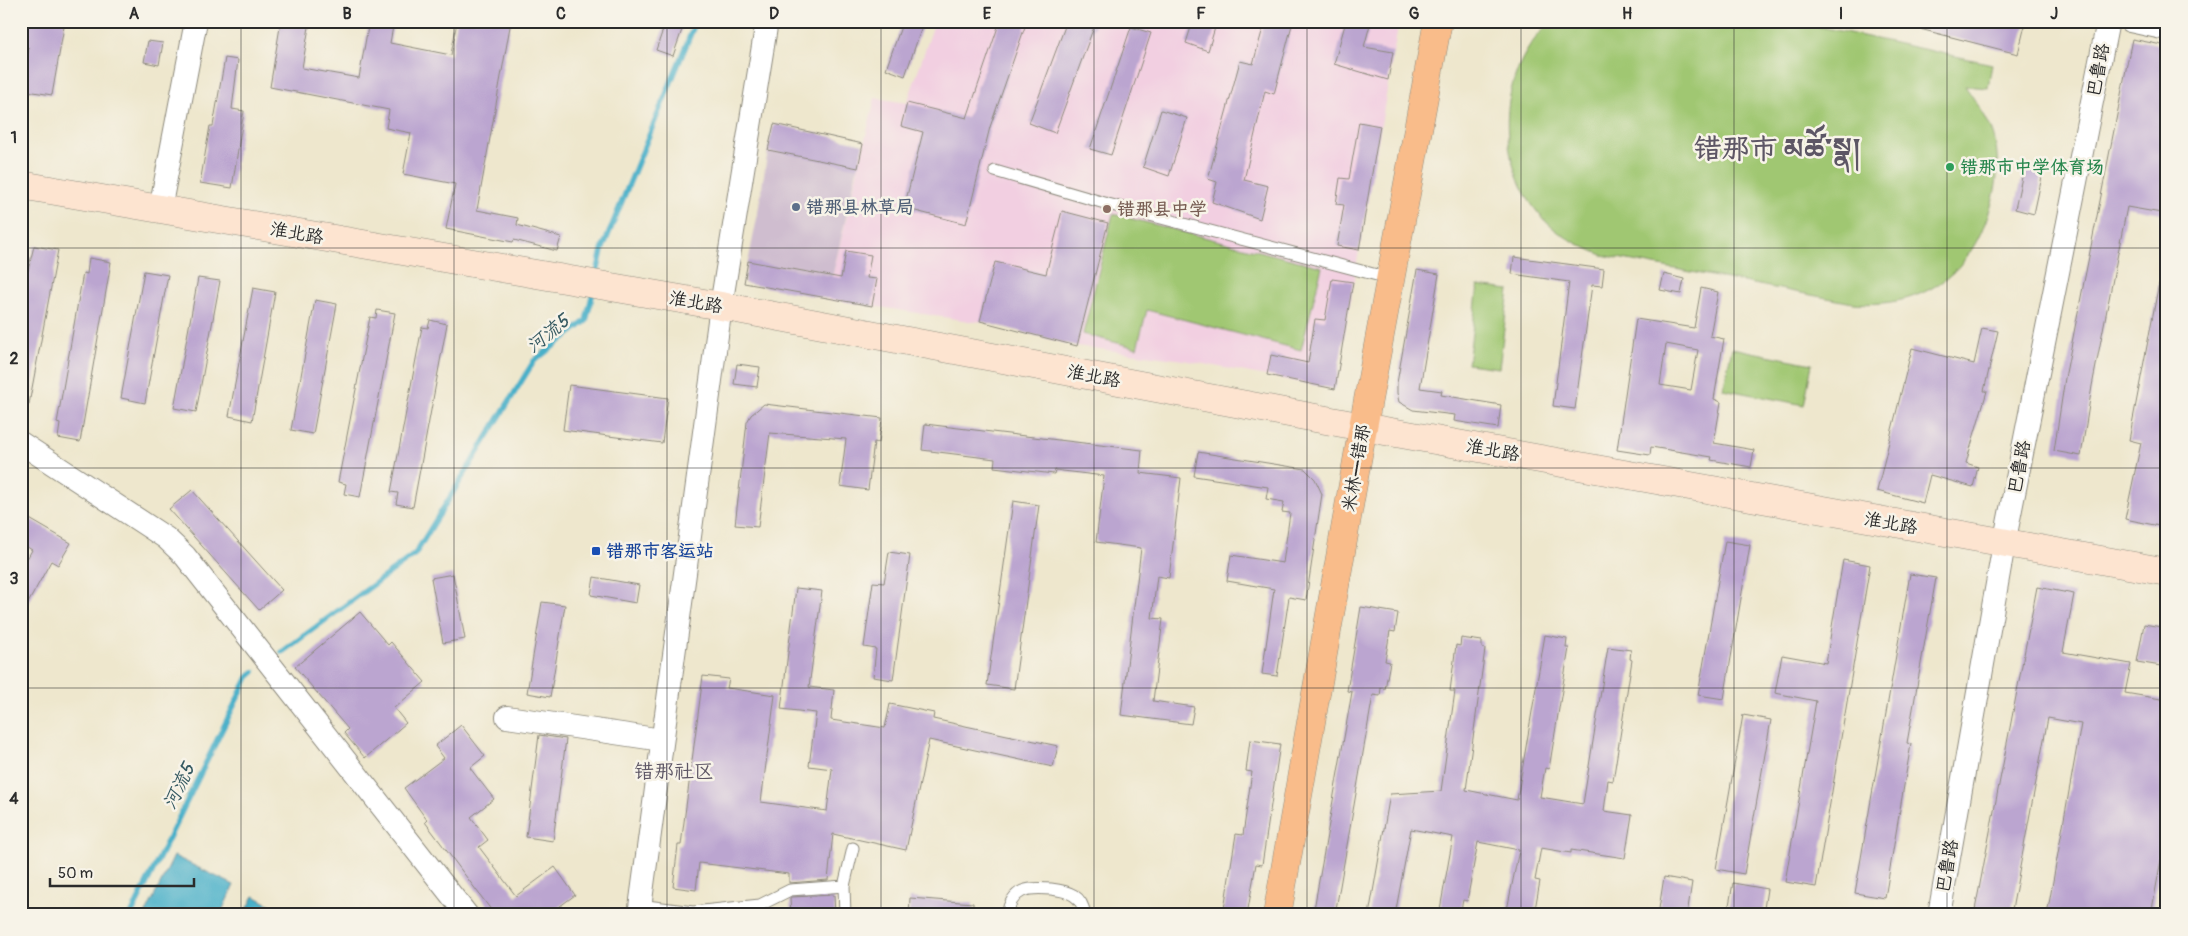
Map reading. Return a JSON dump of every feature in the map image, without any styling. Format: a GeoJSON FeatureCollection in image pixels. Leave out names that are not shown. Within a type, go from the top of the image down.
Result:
{"type":"FeatureCollection","features":[{"type":"Feature","properties":{"kind":"highway","name":"米林—错那"},"geometry":{"type":"LineString","coordinates":[[1277,915],[1363,426],[1392,278],[1438,21]]}},
{"type":"Feature","properties":{"kind":"street"},"geometry":{"type":"LineString","coordinates":[[160,209],[196,21]]}},
{"type":"Feature","properties":{"kind":"street"},"geometry":{"type":"LineString","coordinates":[[639,910],[721,306],[768,21]]}},
{"type":"Feature","properties":{"kind":"street","name":"巴鲁路"},"geometry":{"type":"LineString","coordinates":[[1939,915],[2004,544],[2108,21]]}},
{"type":"Feature","properties":{"kind":"street"},"geometry":{"type":"LineString","coordinates":[[2130,21],[2167,29]]}},
{"type":"Feature","properties":{"kind":"street","name":"淮北路"},"geometry":{"type":"LineString","coordinates":[[21,185],[721,306],[2004,544],[2167,572]]}},
{"type":"Feature","properties":{"kind":"street"},"geometry":{"type":"LineString","coordinates":[[21,444],[166,538],[185,556],[467,915]]}},
{"type":"Feature","properties":{"kind":"street"},"geometry":{"type":"LineString","coordinates":[[507,718],[662,740]]}},
{"type":"Feature","properties":{"kind":"lane"},"geometry":{"type":"LineString","coordinates":[[995,171],[1108,204],[1392,278]]}},
{"type":"Feature","properties":{"kind":"lane"},"geometry":{"type":"LineString","coordinates":[[846,915],[844,886],[853,848]]}},
{"type":"Feature","properties":{"kind":"lane"},"geometry":{"type":"LineString","coordinates":[[639,910],[694,913],[760,905],[790,890],[844,886]]}},
{"type":"Feature","properties":{"kind":"lane"},"geometry":{"type":"LineString","coordinates":[[1007,915],[1009,906],[1016,895],[1032,887],[1069,891],[1080,901],[1085,915]]}},
{"type":"Feature","properties":{"kind":"shaded area","name":"错那县中学"},"geometry":{"type":"Polygon","coordinates":[[[935,21],[1399,21],[1335,389],[1183,360],[1077,346],[981,321],[975,322],[827,299],[875,98],[907,103],[935,21]]]}},
{"type":"Feature","properties":{"kind":"shaded area"},"geometry":{"type":"Polygon","coordinates":[[[774,124],[863,144],[827,299],[744,283],[774,124]]]}},
{"type":"Feature","properties":{"kind":"green space"},"geometry":{"type":"Polygon","coordinates":[[[1552,21],[1794,21],[1992,64],[1988,88],[1965,86],[1988,122],[1996,146],[1998,165],[1996,184],[1984,227],[1973,248],[1959,266],[1943,281],[1924,292],[1903,300],[1879,303],[1853,303],[1602,255],[1584,247],[1560,233],[1539,214],[1524,192],[1514,167],[1508,141],[1508,114],[1512,88],[1520,63],[1534,41],[1552,21]]]}},
{"type":"Feature","properties":{"kind":"green space"},"geometry":{"type":"Polygon","coordinates":[[[1113,214],[1322,267],[1301,350],[1147,310],[1137,348],[1083,334],[1113,214]]]}},
{"type":"Feature","properties":{"kind":"green space"},"geometry":{"type":"Polygon","coordinates":[[[1478,286],[1509,290],[1499,368],[1468,364],[1478,286]]]}},
{"type":"Feature","properties":{"kind":"green space"},"geometry":{"type":"Polygon","coordinates":[[[1732,348],[1812,364],[1804,405],[1723,389],[1732,348]]]}},
{"type":"Feature","properties":{"kind":"water"},"geometry":{"type":"Polygon","coordinates":[[[174,856],[234,885],[220,915],[145,915],[174,856]]]}},
{"type":"Feature","properties":{"kind":"water"},"geometry":{"type":"Polygon","coordinates":[[[254,896],[289,915],[244,915],[254,896]]]}},
{"type":"Feature","properties":{"kind":"building"},"geometry":{"type":"Polygon","coordinates":[[[23,21],[65,21],[52,95],[21,90],[29,48],[21,47],[23,21]]]}},
{"type":"Feature","properties":{"kind":"building"},"geometry":{"type":"Polygon","coordinates":[[[281,21],[310,21],[302,68],[359,78],[369,21],[394,21],[390,43],[451,55],[457,21],[511,21],[477,210],[518,218],[517,225],[561,237],[557,251],[514,240],[513,242],[446,229],[455,184],[403,174],[411,133],[386,128],[389,110],[270,87],[281,21]]]}},
{"type":"Feature","properties":{"kind":"building"},"geometry":{"type":"Polygon","coordinates":[[[666,21],[685,21],[673,56],[656,50],[666,21]]]}},
{"type":"Feature","properties":{"kind":"building"},"geometry":{"type":"Polygon","coordinates":[[[903,21],[924,21],[905,76],[886,69],[903,21]]]}},
{"type":"Feature","properties":{"kind":"building"},"geometry":{"type":"Polygon","coordinates":[[[1000,21],[1027,21],[990,127],[966,224],[904,208],[923,132],[901,126],[907,103],[967,118],[1000,21]]]}},
{"type":"Feature","properties":{"kind":"building"},"geometry":{"type":"Polygon","coordinates":[[[1067,21],[1096,21],[1055,133],[1029,123],[1067,21]]]}},
{"type":"Feature","properties":{"kind":"building"},"geometry":{"type":"Polygon","coordinates":[[[1193,21],[1217,21],[1208,51],[1186,43],[1193,21]]]}},
{"type":"Feature","properties":{"kind":"building"},"geometry":{"type":"Polygon","coordinates":[[[1265,21],[1293,21],[1274,94],[1265,91],[1244,180],[1268,186],[1260,219],[1212,202],[1217,182],[1208,179],[1240,61],[1253,64],[1265,21]]]}},
{"type":"Feature","properties":{"kind":"building"},"geometry":{"type":"Polygon","coordinates":[[[1346,21],[1371,21],[1364,47],[1393,52],[1388,80],[1334,64],[1346,21]]]}},
{"type":"Feature","properties":{"kind":"building"},"geometry":{"type":"Polygon","coordinates":[[[1912,21],[2026,21],[2018,54],[1912,27],[1912,21]]]}},
{"type":"Feature","properties":{"kind":"building"},"geometry":{"type":"Polygon","coordinates":[[[1131,27],[1151,33],[1111,155],[1090,149],[1131,27]]]}},
{"type":"Feature","properties":{"kind":"building"},"geometry":{"type":"Polygon","coordinates":[[[2132,39],[2167,46],[2167,214],[2127,207],[2092,386],[2081,456],[2054,451],[2065,378],[2132,39]]]}},
{"type":"Feature","properties":{"kind":"building"},"geometry":{"type":"Polygon","coordinates":[[[148,41],[163,43],[159,65],[144,62],[148,41]]]}},
{"type":"Feature","properties":{"kind":"building"},"geometry":{"type":"Polygon","coordinates":[[[225,58],[238,60],[232,109],[244,111],[232,188],[200,183],[210,126],[213,126],[225,58]]]}},
{"type":"Feature","properties":{"kind":"building"},"geometry":{"type":"Polygon","coordinates":[[[1161,110],[1187,118],[1169,176],[1143,167],[1161,110]]]}},
{"type":"Feature","properties":{"kind":"building"},"geometry":{"type":"Polygon","coordinates":[[[1359,122],[1380,126],[1359,250],[1337,246],[1344,205],[1336,204],[1340,178],[1349,179],[1359,122]]]}},
{"type":"Feature","properties":{"kind":"building"},"geometry":{"type":"Polygon","coordinates":[[[774,124],[863,144],[858,168],[768,150],[774,124]]]}},
{"type":"Feature","properties":{"kind":"building"},"geometry":{"type":"Polygon","coordinates":[[[2024,168],[2043,172],[2034,214],[2015,209],[2024,168]]]}},
{"type":"Feature","properties":{"kind":"building"},"geometry":{"type":"Polygon","coordinates":[[[1062,211],[1108,223],[1077,346],[980,321],[995,262],[1046,274],[1062,211]]]}},
{"type":"Feature","properties":{"kind":"building"},"geometry":{"type":"Polygon","coordinates":[[[34,246],[58,250],[29,404],[21,403],[21,299],[34,246]]]}},
{"type":"Feature","properties":{"kind":"building"},"geometry":{"type":"Polygon","coordinates":[[[846,251],[871,255],[867,278],[877,279],[872,306],[744,283],[748,261],[841,278],[846,251]]]}},
{"type":"Feature","properties":{"kind":"building"},"geometry":{"type":"Polygon","coordinates":[[[1514,257],[1604,269],[1602,286],[1592,285],[1575,409],[1553,406],[1569,282],[1512,274],[1514,257]]]}},
{"type":"Feature","properties":{"kind":"building"},"geometry":{"type":"Polygon","coordinates":[[[89,258],[111,262],[80,442],[58,438],[60,424],[57,423],[83,273],[87,274],[89,258]]]}},
{"type":"Feature","properties":{"kind":"building"},"geometry":{"type":"Polygon","coordinates":[[[1417,270],[1439,274],[1420,388],[1442,391],[1441,395],[1501,405],[1498,428],[1454,421],[1455,415],[1413,410],[1399,402],[1397,383],[1417,270]]]}},
{"type":"Feature","properties":{"kind":"building"},"geometry":{"type":"Polygon","coordinates":[[[144,271],[168,275],[145,403],[121,398],[144,271]]]}},
{"type":"Feature","properties":{"kind":"building"},"geometry":{"type":"Polygon","coordinates":[[[1664,274],[1684,279],[1681,294],[1660,290],[1664,274]]]}},
{"type":"Feature","properties":{"kind":"building"},"geometry":{"type":"Polygon","coordinates":[[[198,278],[220,281],[196,412],[174,408],[198,278]]]}},
{"type":"Feature","properties":{"kind":"building"},"geometry":{"type":"Polygon","coordinates":[[[1332,279],[1353,282],[1335,389],[1267,375],[1271,355],[1308,363],[1315,319],[1325,320],[1332,279]]]}},
{"type":"Feature","properties":{"kind":"building"},"geometry":{"type":"Polygon","coordinates":[[[2159,283],[2167,284],[2167,513],[2164,527],[2125,519],[2141,443],[2129,440],[2159,283]]]}},
{"type":"Feature","properties":{"kind":"building"},"geometry":{"type":"Polygon","coordinates":[[[253,288],[275,292],[252,421],[229,416],[253,288]]]}},
{"type":"Feature","properties":{"kind":"building"},"geometry":{"type":"Polygon","coordinates":[[[1701,288],[1718,292],[1710,336],[1724,339],[1714,399],[1721,402],[1714,443],[1754,450],[1751,467],[1711,460],[1712,457],[1651,447],[1650,455],[1617,450],[1636,319],[1694,328],[1701,288]],[[1666,344],[1660,385],[1691,390],[1698,350],[1666,344]]]}},
{"type":"Feature","properties":{"kind":"building"},"geometry":{"type":"Polygon","coordinates":[[[315,300],[337,304],[313,434],[291,430],[315,300]]]}},
{"type":"Feature","properties":{"kind":"building"},"geometry":{"type":"Polygon","coordinates":[[[377,310],[395,313],[360,497],[344,494],[346,484],[338,482],[370,317],[376,318],[377,310]]]}},
{"type":"Feature","properties":{"kind":"building"},"geometry":{"type":"Polygon","coordinates":[[[430,320],[447,324],[413,507],[396,504],[398,493],[391,492],[422,327],[428,328],[430,320]]]}},
{"type":"Feature","properties":{"kind":"building"},"geometry":{"type":"Polygon","coordinates":[[[1982,328],[1998,331],[1984,391],[1987,391],[1966,463],[1978,467],[1973,487],[1930,475],[1923,503],[1877,491],[1912,348],[1974,364],[1982,328]]]}},
{"type":"Feature","properties":{"kind":"building"},"geometry":{"type":"Polygon","coordinates":[[[737,364],[760,367],[757,387],[734,384],[737,364]]]}},
{"type":"Feature","properties":{"kind":"building"},"geometry":{"type":"Polygon","coordinates":[[[569,385],[668,398],[662,443],[563,430],[569,385]]]}},
{"type":"Feature","properties":{"kind":"building"},"geometry":{"type":"Polygon","coordinates":[[[764,404],[882,418],[879,443],[874,442],[868,490],[840,486],[846,439],[770,433],[758,527],[735,525],[747,422],[751,415],[764,404]]]}},
{"type":"Feature","properties":{"kind":"building"},"geometry":{"type":"Polygon","coordinates":[[[925,424],[1142,450],[1140,473],[1181,478],[1169,578],[1157,576],[1152,618],[1163,619],[1153,701],[1194,707],[1191,724],[1121,715],[1141,548],[1096,542],[1104,476],[1055,470],[1054,474],[994,467],[995,459],[922,450],[925,424]]]}},
{"type":"Feature","properties":{"kind":"building"},"geometry":{"type":"Polygon","coordinates":[[[1198,452],[1305,469],[1315,479],[1322,494],[1306,600],[1289,597],[1277,676],[1262,674],[1274,589],[1227,581],[1231,555],[1283,563],[1290,513],[1282,512],[1284,502],[1266,499],[1268,487],[1194,476],[1198,452]]]}},
{"type":"Feature","properties":{"kind":"building"},"geometry":{"type":"Polygon","coordinates":[[[192,490],[282,590],[259,610],[169,509],[192,490]]]}},
{"type":"Feature","properties":{"kind":"building"},"geometry":{"type":"Polygon","coordinates":[[[1013,501],[1039,505],[1014,689],[987,685],[1013,501]]]}},
{"type":"Feature","properties":{"kind":"building"},"geometry":{"type":"Polygon","coordinates":[[[21,514],[71,543],[58,565],[51,561],[21,616],[21,570],[32,550],[21,543],[21,514]]]}},
{"type":"Feature","properties":{"kind":"building"},"geometry":{"type":"Polygon","coordinates":[[[1725,541],[1750,545],[1724,699],[1698,695],[1725,541]]]}},
{"type":"Feature","properties":{"kind":"building"},"geometry":{"type":"Polygon","coordinates":[[[889,552],[910,555],[893,680],[873,677],[876,649],[864,647],[873,582],[884,583],[889,552]]]}},
{"type":"Feature","properties":{"kind":"building"},"geometry":{"type":"Polygon","coordinates":[[[1843,560],[1870,565],[1816,887],[1785,882],[1816,701],[1775,693],[1782,655],[1826,663],[1843,560]]]}},
{"type":"Feature","properties":{"kind":"building"},"geometry":{"type":"Polygon","coordinates":[[[453,574],[465,639],[443,643],[431,578],[453,574]]]}},
{"type":"Feature","properties":{"kind":"building"},"geometry":{"type":"Polygon","coordinates":[[[1910,574],[1936,578],[1907,743],[1911,744],[1885,898],[1855,893],[1910,574]]]}},
{"type":"Feature","properties":{"kind":"building"},"geometry":{"type":"Polygon","coordinates":[[[594,577],[639,585],[636,603],[591,595],[594,577]]]}},
{"type":"Feature","properties":{"kind":"building"},"geometry":{"type":"Polygon","coordinates":[[[2037,587],[2074,594],[2063,652],[2131,664],[2125,693],[2167,700],[2167,841],[2163,861],[2161,860],[2151,915],[2047,915],[2081,724],[2048,718],[2011,915],[1974,915],[2037,587]]]}},
{"type":"Feature","properties":{"kind":"building"},"geometry":{"type":"Polygon","coordinates":[[[796,588],[822,591],[809,687],[834,690],[831,720],[885,728],[890,704],[934,713],[933,719],[1058,746],[1053,767],[929,740],[906,850],[833,834],[828,880],[789,883],[789,874],[699,863],[696,890],[673,887],[678,845],[681,845],[703,676],[729,679],[727,688],[775,695],[761,802],[827,811],[832,769],[809,766],[816,713],[781,709],[796,588]]]}},
{"type":"Feature","properties":{"kind":"building"},"geometry":{"type":"Polygon","coordinates":[[[542,602],[565,605],[550,697],[527,693],[542,602]]]}},
{"type":"Feature","properties":{"kind":"building"},"geometry":{"type":"Polygon","coordinates":[[[1361,607],[1398,613],[1395,632],[1390,631],[1385,661],[1390,662],[1385,689],[1381,688],[1380,696],[1373,695],[1335,915],[1313,915],[1352,692],[1347,691],[1361,607]]]}},
{"type":"Feature","properties":{"kind":"building"},"geometry":{"type":"Polygon","coordinates":[[[360,612],[388,645],[391,642],[425,682],[394,708],[406,723],[365,758],[344,733],[348,729],[295,667],[360,612]]]}},
{"type":"Feature","properties":{"kind":"building"},"geometry":{"type":"Polygon","coordinates":[[[2144,624],[2167,628],[2167,667],[2137,662],[2144,624]]]}},
{"type":"Feature","properties":{"kind":"building"},"geometry":{"type":"Polygon","coordinates":[[[1545,635],[1567,639],[1566,648],[1569,648],[1549,769],[1545,768],[1540,797],[1583,804],[1608,647],[1631,650],[1630,659],[1632,660],[1613,781],[1608,780],[1604,811],[1632,815],[1625,858],[1571,850],[1571,853],[1541,848],[1535,880],[1540,881],[1534,915],[1506,915],[1519,850],[1478,842],[1467,901],[1463,900],[1460,915],[1439,915],[1453,837],[1411,829],[1395,915],[1369,915],[1390,794],[1441,791],[1455,691],[1450,691],[1456,645],[1460,646],[1461,638],[1482,641],[1482,648],[1485,649],[1466,790],[1517,800],[1545,635]]]}},
{"type":"Feature","properties":{"kind":"building"},"geometry":{"type":"Polygon","coordinates":[[[1743,715],[1771,720],[1744,874],[1716,869],[1743,715]]]}},
{"type":"Feature","properties":{"kind":"building"},"geometry":{"type":"Polygon","coordinates":[[[461,725],[485,756],[470,768],[494,799],[471,817],[488,840],[479,847],[516,896],[555,867],[575,895],[548,915],[495,915],[425,822],[427,820],[404,788],[444,758],[435,746],[461,725]]]}},
{"type":"Feature","properties":{"kind":"building"},"geometry":{"type":"Polygon","coordinates":[[[539,735],[566,739],[553,841],[526,837],[539,735]]]}},
{"type":"Feature","properties":{"kind":"building"},"geometry":{"type":"Polygon","coordinates":[[[1250,740],[1280,744],[1262,865],[1256,864],[1247,915],[1223,915],[1236,834],[1243,835],[1252,772],[1246,771],[1250,740]]]}},
{"type":"Feature","properties":{"kind":"building"},"geometry":{"type":"Polygon","coordinates":[[[1664,877],[1692,882],[1687,915],[1658,915],[1664,877]]]}},
{"type":"Feature","properties":{"kind":"building"},"geometry":{"type":"Polygon","coordinates":[[[1733,883],[1767,889],[1763,915],[1733,915],[1733,912],[1728,911],[1733,883]]]}},
{"type":"Feature","properties":{"kind":"building"},"geometry":{"type":"Polygon","coordinates":[[[834,895],[835,915],[791,915],[790,898],[792,897],[834,895]]]}},
{"type":"Feature","properties":{"kind":"building"},"geometry":{"type":"Polygon","coordinates":[[[910,898],[973,903],[973,915],[909,915],[910,898]]]}},
{"type":"Feature","properties":{"kind":"waterway","name":"河流5"},"geometry":{"type":"LineString","coordinates":[[596,278],[602,250],[696,21]]}},
{"type":"Feature","properties":{"kind":"waterway","name":"河流5"},"geometry":{"type":"LineString","coordinates":[[282,652],[415,554],[534,361],[586,321],[593,292]]}},
{"type":"Feature","properties":{"kind":"waterway","name":"河流5"},"geometry":{"type":"LineString","coordinates":[[131,915],[248,677],[254,672]]}},
{"type":"Feature","properties":{"kind":"place","name":"错那市中学体育场"},"geometry":{"type":"Point","coordinates":[1950,167]}},
{"type":"Feature","properties":{"kind":"place","name":"错那县林草局"},"geometry":{"type":"Point","coordinates":[796,207]}},
{"type":"Feature","properties":{"kind":"place","name":"错那县中学"},"geometry":{"type":"Point","coordinates":[1107,209]}},
{"type":"Feature","properties":{"kind":"place","name":"错那市客运站"},"geometry":{"type":"Point","coordinates":[596,551]}},
{"type":"Feature","properties":{"kind":"district","name":"错那市 མཚོ་སྣ།"},"geometry":{"type":"Point","coordinates":[1777,148]}},
{"type":"Feature","properties":{"kind":"district","name":"错那社区"},"geometry":{"type":"Point","coordinates":[674,771]}}]}
